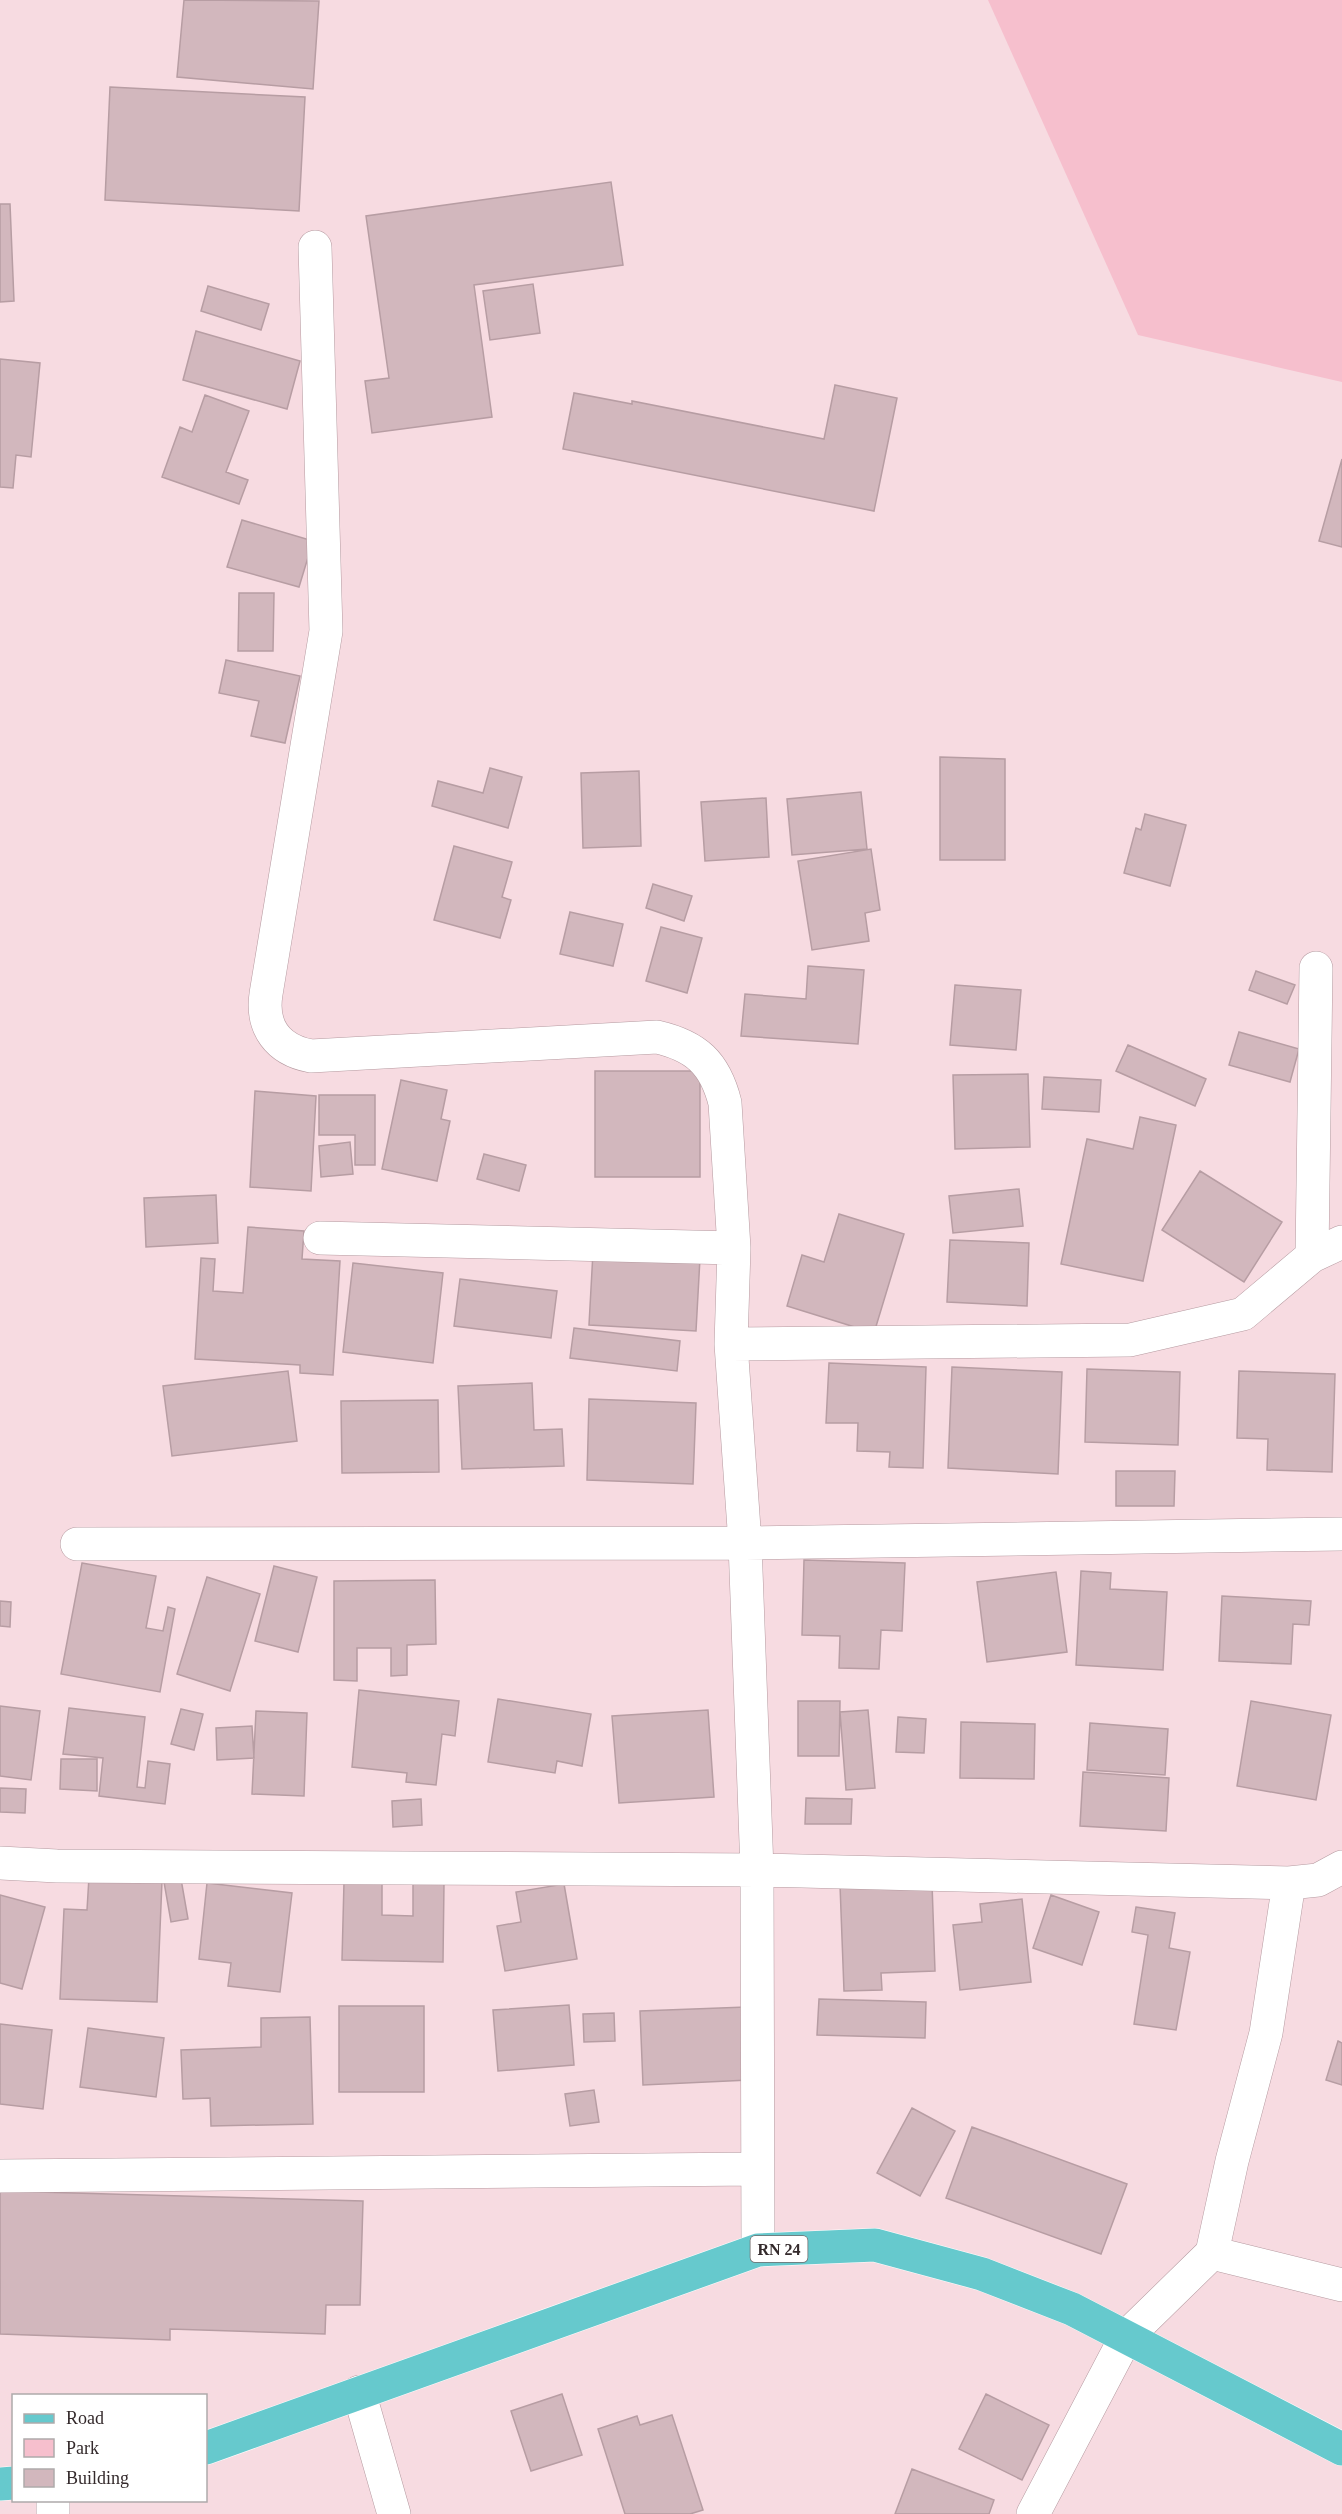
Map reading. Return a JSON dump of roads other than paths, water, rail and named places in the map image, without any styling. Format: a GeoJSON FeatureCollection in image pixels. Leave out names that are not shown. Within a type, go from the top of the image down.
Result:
{"type":"FeatureCollection","features":[{"type":"Feature","properties":{"kind":"main road","name":"RN 24"},"geometry":{"type":"LineString","coordinates":[[207,2448],[758,2250],[875,2245],[982,2274],[1072,2309],[1342,2449]]}},
{"type":"Feature","properties":{"kind":"street"},"geometry":{"type":"LineString","coordinates":[[315,247],[326,631],[266,994],[265,1016],[268,1026],[281,1044],[300,1054],[311,1056],[657,1037],[689,1047],[713,1071],[725,1102],[734,1248],[731,1344],[745,1542],[757,1870],[758,2250]]}},
{"type":"Feature","properties":{"kind":"street"},"geometry":{"type":"LineString","coordinates":[[1312,1256],[1316,968]]}},
{"type":"Feature","properties":{"kind":"street"},"geometry":{"type":"LineString","coordinates":[[320,1238],[734,1248]]}},
{"type":"Feature","properties":{"kind":"street"},"geometry":{"type":"LineString","coordinates":[[731,1344],[1130,1340],[1243,1314],[1312,1256],[1342,1242]]}},
{"type":"Feature","properties":{"kind":"street"},"geometry":{"type":"LineString","coordinates":[[77,1544],[745,1542],[1342,1534]]}},
{"type":"Feature","properties":{"kind":"street"},"geometry":{"type":"LineString","coordinates":[[0,1863],[69,1866],[757,1870],[1289,1883],[1318,1880],[1342,1867]]}},
{"type":"Feature","properties":{"kind":"street"},"geometry":{"type":"LineString","coordinates":[[1033,2514],[1126,2337],[1212,2253],[1232,2162],[1266,2033],[1289,1883]]}},
{"type":"Feature","properties":{"kind":"street"},"geometry":{"type":"LineString","coordinates":[[0,2176],[757,2169]]}},
{"type":"Feature","properties":{"kind":"street"},"geometry":{"type":"LineString","coordinates":[[1212,2253],[1342,2285]]}},
{"type":"Feature","properties":{"kind":"street"},"geometry":{"type":"LineString","coordinates":[[359,2392],[394,2514]]}}]}
